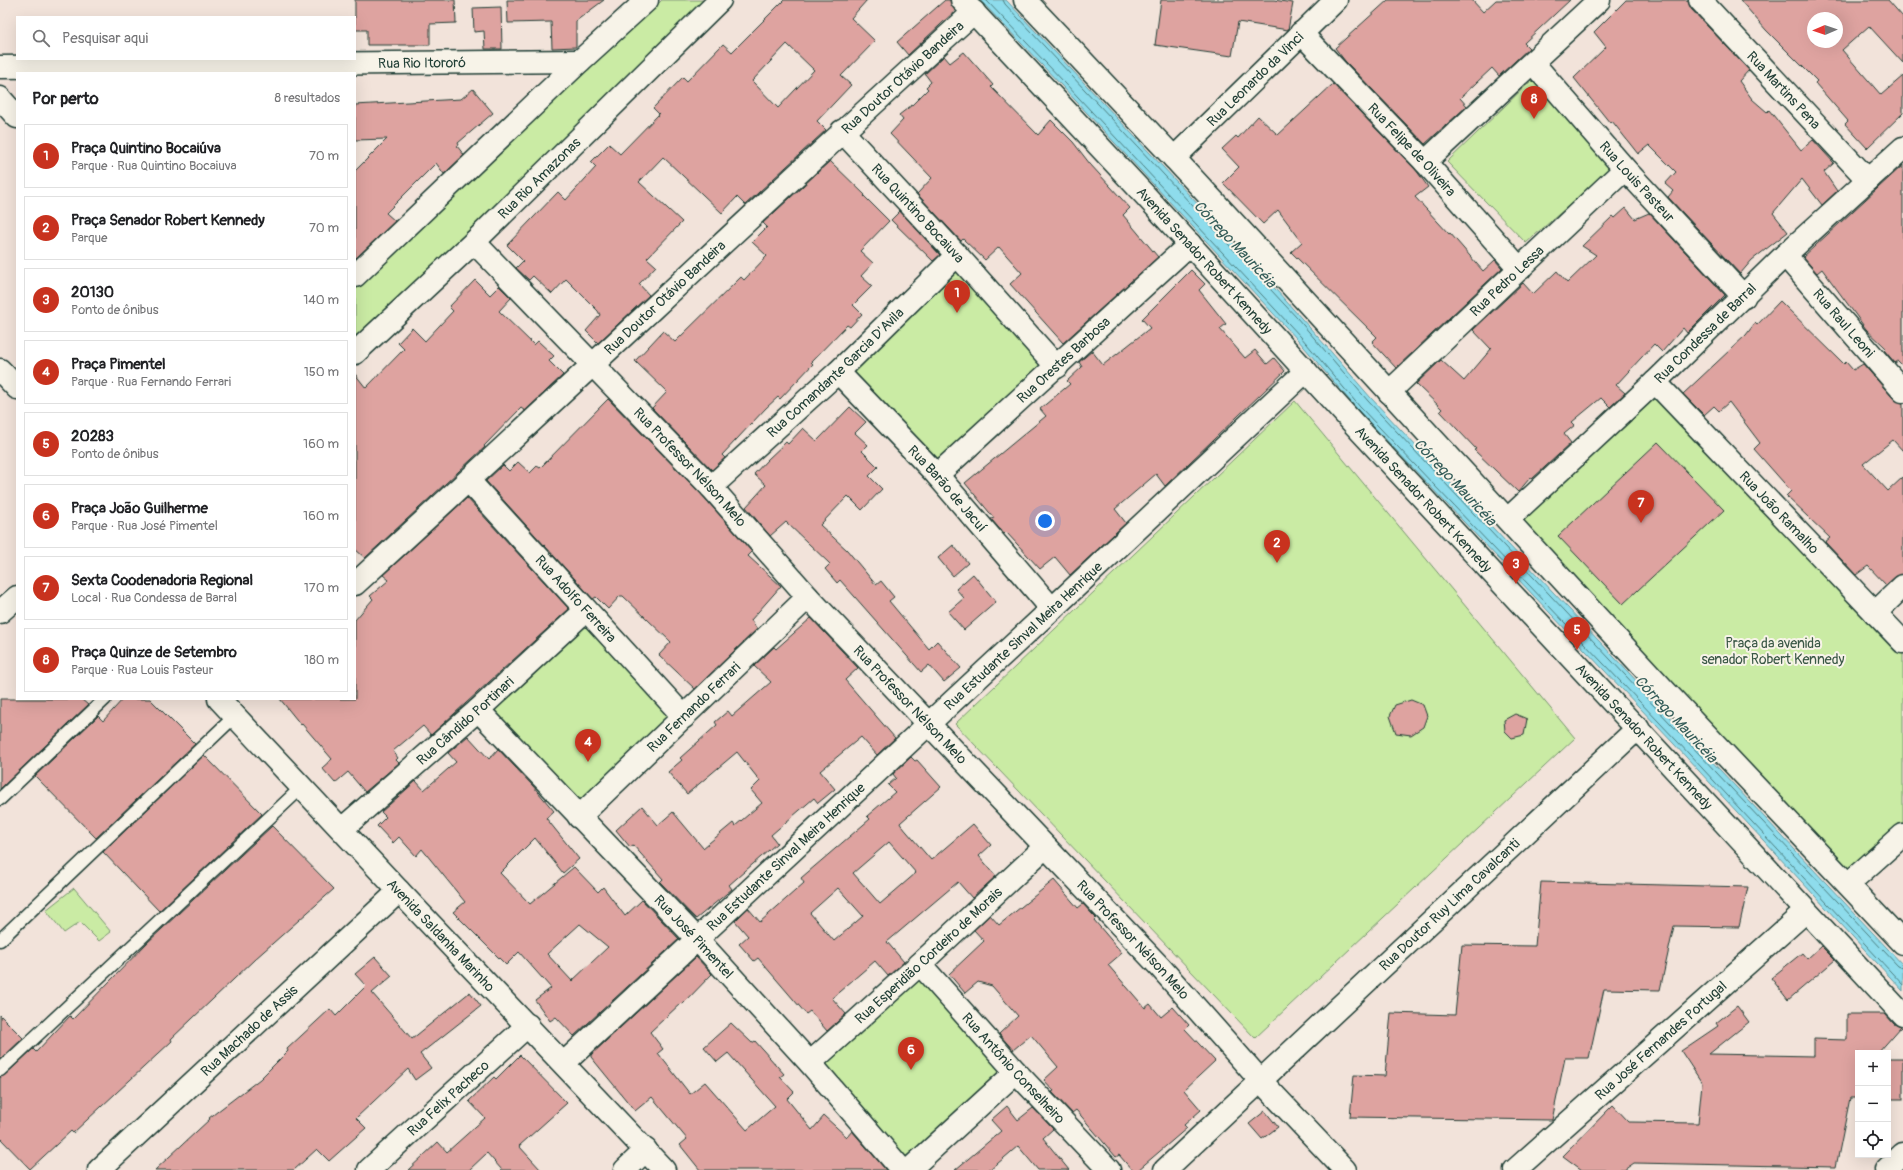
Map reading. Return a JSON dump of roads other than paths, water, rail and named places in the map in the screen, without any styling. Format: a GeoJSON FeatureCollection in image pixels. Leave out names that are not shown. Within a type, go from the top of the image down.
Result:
{"type":"FeatureCollection","features":[{"type":"Feature","properties":{"kind":"street"},"geometry":{"type":"LineString","coordinates":[[356,275],[580,61],[648,0]]}},
{"type":"Feature","properties":{"kind":"street","name":"Rua Rio Amazonas"},"geometry":{"type":"LineString","coordinates":[[356,352],[474,242],[720,0]]}},
{"type":"Feature","properties":{"kind":"street"},"geometry":{"type":"LineString","coordinates":[[1025,0],[1174,158],[1671,697],[1903,943]]}},
{"type":"Feature","properties":{"kind":"street","name":"Rua Leonardo da Vinci"},"geometry":{"type":"LineString","coordinates":[[1174,158],[1336,0]]}},
{"type":"Feature","properties":{"kind":"street"},"geometry":{"type":"LineString","coordinates":[[1425,162],[1599,0]]}},
{"type":"Feature","properties":{"kind":"street","name":"Rua Martins Pena"},"geometry":{"type":"LineString","coordinates":[[1700,0],[1868,180]]}},
{"type":"Feature","properties":{"kind":"street","name":"Rua Doutor Otávio Bandeira"},"geometry":{"type":"LineString","coordinates":[[356,583],[593,365],[842,131],[968,6]]}},
{"type":"Feature","properties":{"kind":"street","name":"Avenida Senador Robert Kennedy"},"geometry":{"type":"LineString","coordinates":[[968,6],[1903,1015]]}},
{"type":"Feature","properties":{"kind":"street","name":"Rua Felipe de Oliveira"},"geometry":{"type":"LineString","coordinates":[[1301,33],[1425,162],[1520,269]]}},
{"type":"Feature","properties":{"kind":"street","name":"Rua Rio Itororó"},"geometry":{"type":"LineString","coordinates":[[0,67],[580,61]]}},
{"type":"Feature","properties":{"kind":"street","name":"Rua Louis Pasteur"},"geometry":{"type":"LineString","coordinates":[[1533,63],[1625,169],[1744,297]]}},
{"type":"Feature","properties":{"kind":"street"},"geometry":{"type":"LineString","coordinates":[[0,98],[16,116]]}},
{"type":"Feature","properties":{"kind":"street","name":"Rua Quintino Bocaiuva"},"geometry":{"type":"LineString","coordinates":[[842,131],[1057,367]]}},
{"type":"Feature","properties":{"kind":"street","name":"Rua Condessa de Barral"},"geometry":{"type":"LineString","coordinates":[[1508,519],[1655,382],[1744,297],[1785,255],[1903,148]]}},
{"type":"Feature","properties":{"kind":"street","name":"Rua Pedro Lessa"},"geometry":{"type":"LineString","coordinates":[[1389,392],[1625,169]]}},
{"type":"Feature","properties":{"kind":"street","name":"Rua Professor Nélson Melo"},"geometry":{"type":"LineString","coordinates":[[474,242],[711,487],[808,597],[927,724],[1160,967],[1260,1080],[1345,1170]]}},
{"type":"Feature","properties":{"kind":"street","name":"Rua Orestes Barbosa"},"geometry":{"type":"LineString","coordinates":[[937,475],[1190,244]]}},
{"type":"Feature","properties":{"kind":"street","name":"Rua Comandante Garcia D'Avila"},"geometry":{"type":"LineString","coordinates":[[711,487],[838,372],[956,255]]}},
{"type":"Feature","properties":{"kind":"street","name":"Rua Raul Leoni"},"geometry":{"type":"LineString","coordinates":[[1785,255],[1901,383]]}},
{"type":"Feature","properties":{"kind":"street"},"geometry":{"type":"LineString","coordinates":[[0,370],[16,387]]}},
{"type":"Feature","properties":{"kind":"street","name":"Rua Estudante Sinval Meira Henrique"},"geometry":{"type":"LineString","coordinates":[[564,1063],[1306,371]]}},
{"type":"Feature","properties":{"kind":"street","name":"Rua Barão de Jacuí"},"geometry":{"type":"LineString","coordinates":[[838,372],[937,475],[1052,609]]}},
{"type":"Feature","properties":{"kind":"street","name":"Rua João Ramalho"},"geometry":{"type":"LineString","coordinates":[[1655,382],[1903,642]]}},
{"type":"Feature","properties":{"kind":"street","name":"Rua Adolfo Ferreira"},"geometry":{"type":"LineString","coordinates":[[469,480],[684,717]]}},
{"type":"Feature","properties":{"kind":"street"},"geometry":{"type":"LineString","coordinates":[[1875,613],[1903,586]]}},
{"type":"Feature","properties":{"kind":"street","name":"Rua Fernando Ferrari"},"geometry":{"type":"LineString","coordinates":[[579,817],[808,597]]}},
{"type":"Feature","properties":{"kind":"street"},"geometry":{"type":"LineString","coordinates":[[0,612],[16,598]]}},
{"type":"Feature","properties":{"kind":"street","name":"Rua Cândido Portinari"},"geometry":{"type":"LineString","coordinates":[[342,829],[478,710],[586,610]]}},
{"type":"Feature","properties":{"kind":"street","name":"Avenida Saldanha Marinho"},"geometry":{"type":"LineString","coordinates":[[227,704],[398,891],[528,1025],[664,1170]]}},
{"type":"Feature","properties":{"kind":"street","name":"Rua José Pimentel"},"geometry":{"type":"LineString","coordinates":[[478,710],[579,817],[697,938],[810,1063],[902,1170]]}},
{"type":"Feature","properties":{"kind":"street","name":"Rua Doutor Ruy Lima Cavalcanti"},"geometry":{"type":"LineString","coordinates":[[1165,1170],[1638,728]]}},
{"type":"Feature","properties":{"kind":"street"},"geometry":{"type":"LineString","coordinates":[[1848,884],[1903,835]]}},
{"type":"Feature","properties":{"kind":"street","name":"Rua Esperidião Cordeiro de Morais"},"geometry":{"type":"LineString","coordinates":[[810,1063],[920,964],[1045,847]]}},
{"type":"Feature","properties":{"kind":"street","name":"Rua Machado de Assis"},"geometry":{"type":"LineString","coordinates":[[99,1170],[398,891]]}},
{"type":"Feature","properties":{"kind":"street","name":"Rua José Fernandes Portugal"},"geometry":{"type":"LineString","coordinates":[[1515,1170],[1806,911]]}},
{"type":"Feature","properties":{"kind":"street","name":"Rua Antônio Conselheiro"},"geometry":{"type":"LineString","coordinates":[[920,964],[1016,1072],[1109,1170]]}},
{"type":"Feature","properties":{"kind":"street","name":"Rua Felix Pacheco"},"geometry":{"type":"LineString","coordinates":[[369,1170],[528,1025]]}},
{"type":"Feature","properties":{"kind":"street"},"geometry":{"type":"LineString","coordinates":[[909,1170],[1016,1072]]}},
{"type":"Feature","properties":{"kind":"street"},"geometry":{"type":"LineString","coordinates":[[625,1170],[646,1150]]}},
{"type":"Feature","properties":{"kind":"street"},"geometry":{"type":"LineString","coordinates":[[1886,1170],[1903,1154]]}},
{"type":"Feature","properties":{"kind":"lane"},"geometry":{"type":"LineString","coordinates":[[0,799],[104,700]]}},
{"type":"Feature","properties":{"kind":"lane"},"geometry":{"type":"LineString","coordinates":[[0,940],[227,704]]}},
{"type":"Feature","properties":{"kind":"lane"},"geometry":{"type":"LineString","coordinates":[[0,1070],[302,786]]}},
{"type":"Feature","properties":{"kind":"water"},"geometry":{"type":"Polygon","coordinates":[[[980,0],[1006,0],[1191,197],[1282,296],[1371,398],[1903,965],[1903,991],[1674,744],[1357,409],[1298,340],[980,0]]]}},
{"type":"Feature","properties":{"kind":"place","name":"Praça Quinze de Setembro"},"geometry":{"type":"Point","coordinates":[1534,119]}},
{"type":"Feature","properties":{"kind":"place","name":"Praça Quintino Bocaiúva"},"geometry":{"type":"Point","coordinates":[957,313]}},
{"type":"Feature","properties":{"kind":"place","name":"Sexta Coodenadoria Regional"},"geometry":{"type":"Point","coordinates":[1641,523]}},
{"type":"Feature","properties":{"kind":"place","name":"Praça Senador Robert Kennedy"},"geometry":{"type":"Point","coordinates":[1277,563]}},
{"type":"Feature","properties":{"kind":"place","name":"20130"},"geometry":{"type":"Point","coordinates":[1516,584]}},
{"type":"Feature","properties":{"kind":"place","name":"20283"},"geometry":{"type":"Point","coordinates":[1577,650]}},
{"type":"Feature","properties":{"kind":"place","name":"Praça Pimentel"},"geometry":{"type":"Point","coordinates":[588,762]}},
{"type":"Feature","properties":{"kind":"place","name":"Praça João Guilherme"},"geometry":{"type":"Point","coordinates":[911,1070]}},
{"type":"Feature","properties":{"kind":"water label","name":"Córrego Mauricéia"},"geometry":{"type":"Point","coordinates":[1235,244]}},
{"type":"Feature","properties":{"kind":"water label","name":"Córrego Mauricéia"},"geometry":{"type":"Point","coordinates":[1455,482]}},
{"type":"Feature","properties":{"kind":"water label","name":"Córrego Mauricéia"},"geometry":{"type":"Point","coordinates":[1676,719]}},
{"type":"Feature","properties":{"kind":"park label","name":"Praça da avenida senador Robert Kennedy"},"geometry":{"type":"Point","coordinates":[1773,652]}}]}
